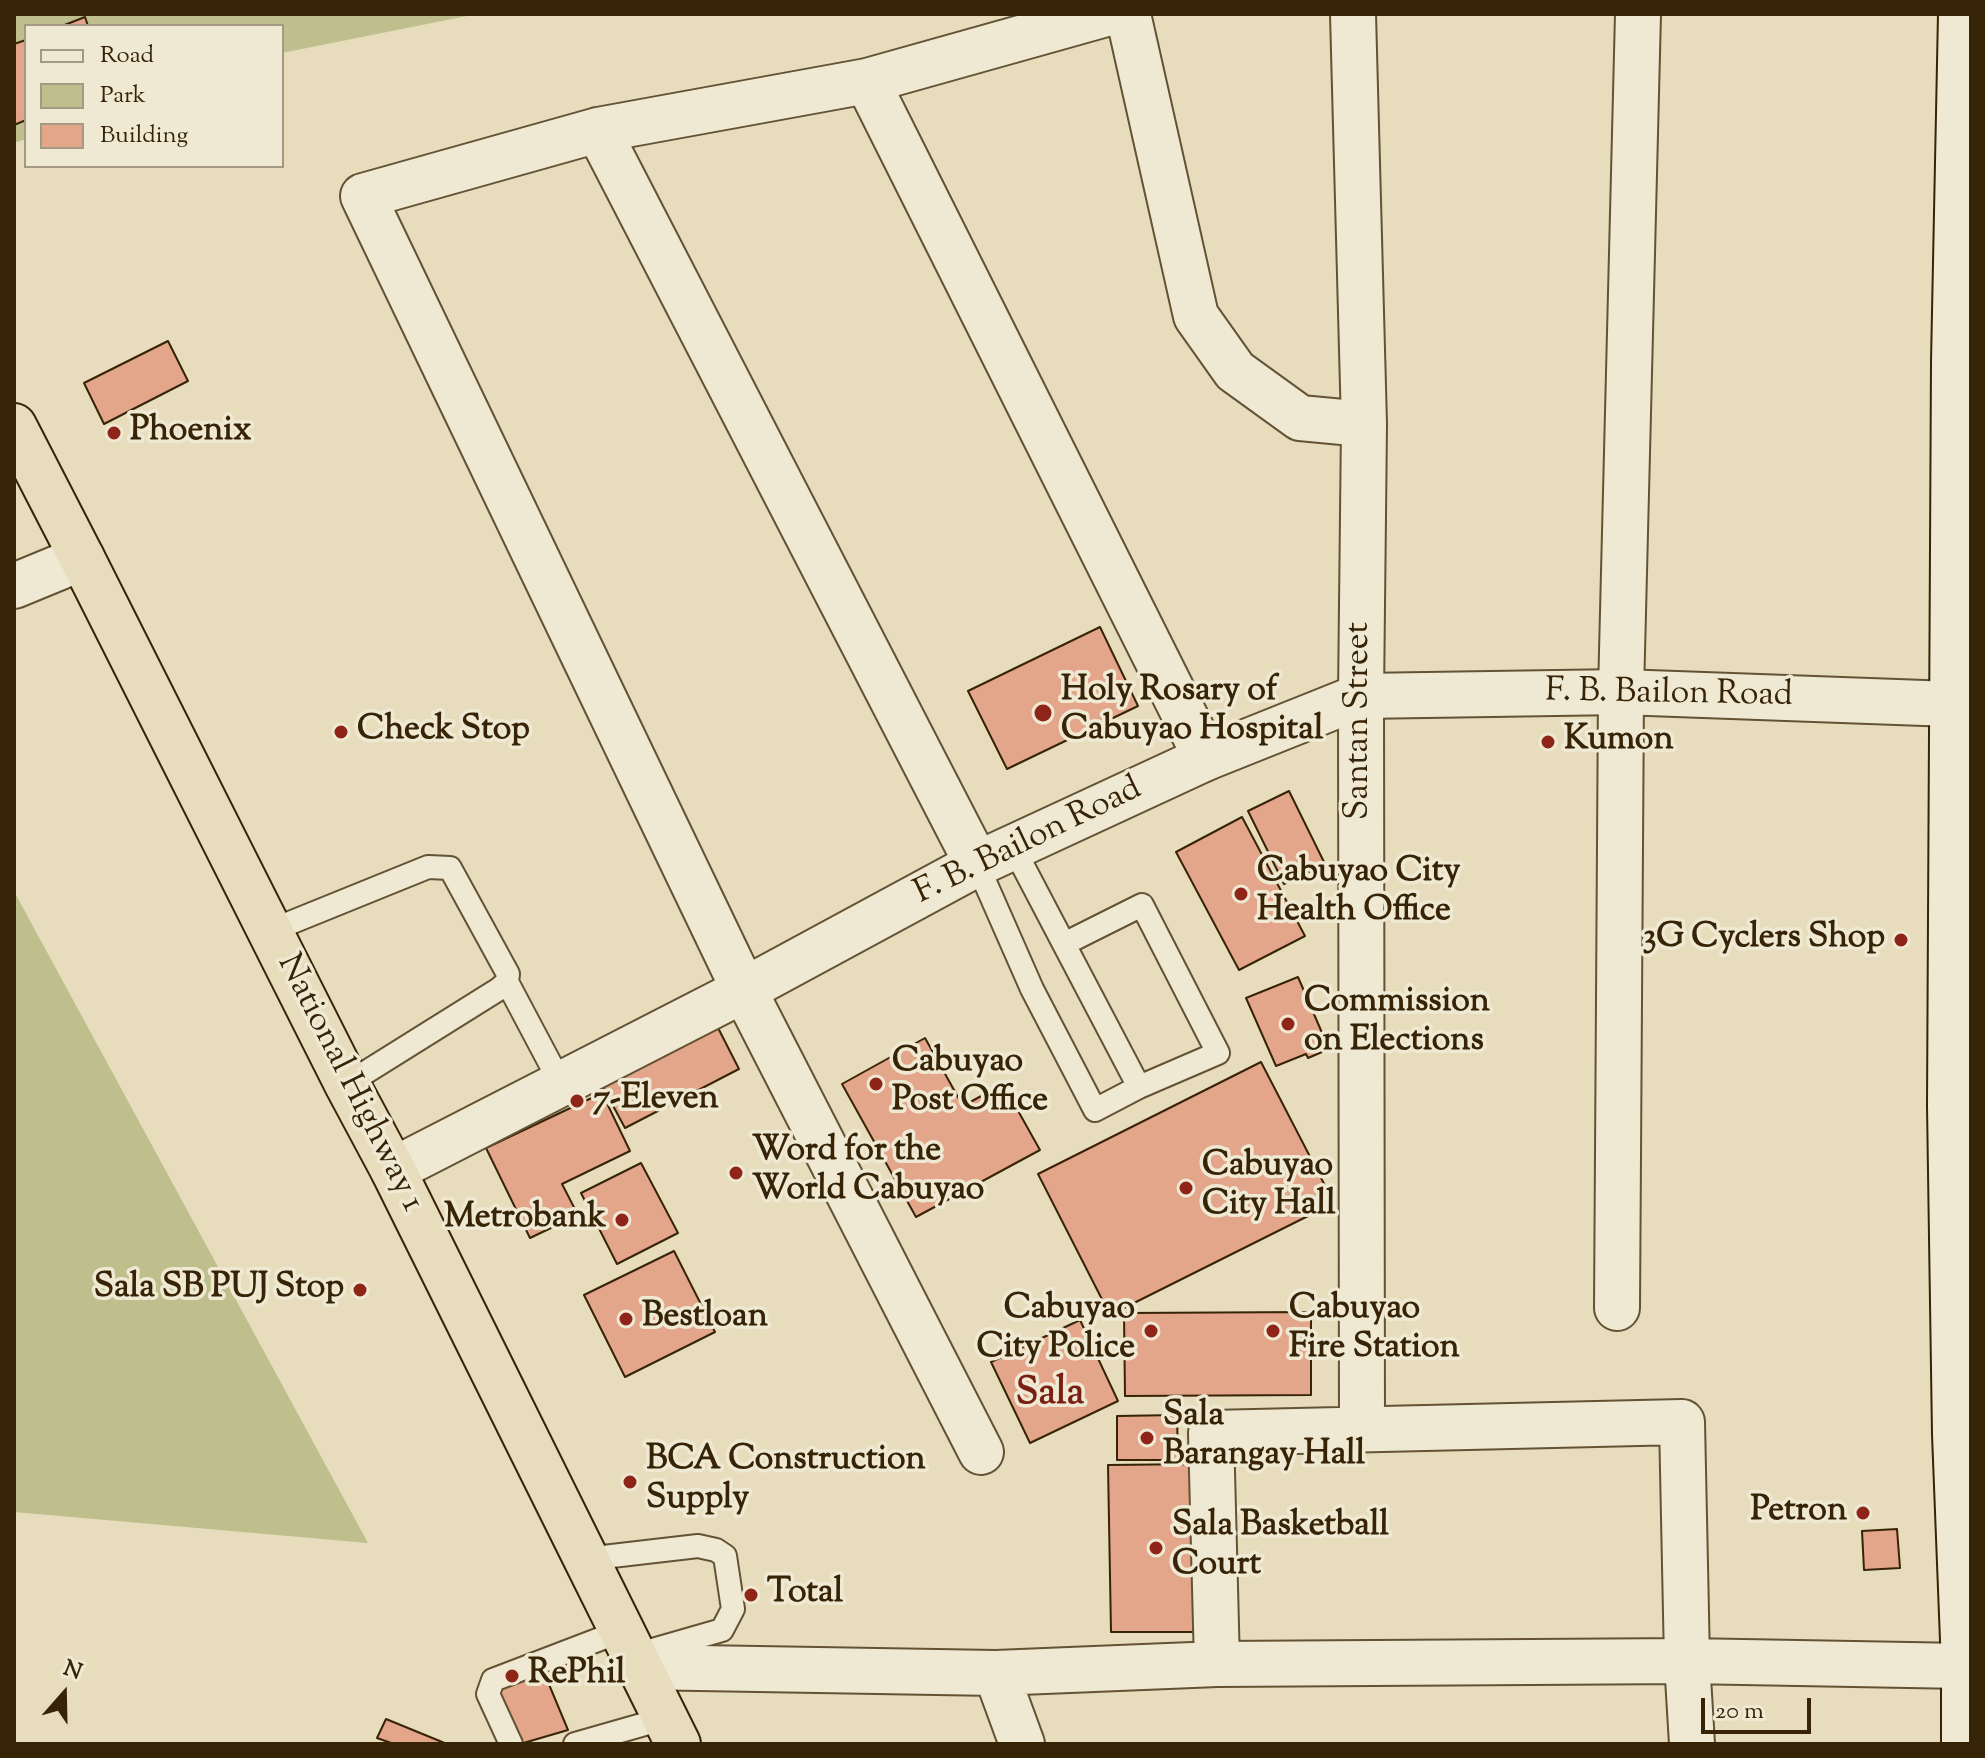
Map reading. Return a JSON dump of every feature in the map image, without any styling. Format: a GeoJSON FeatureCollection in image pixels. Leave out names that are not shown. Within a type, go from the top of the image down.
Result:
{"type":"FeatureCollection","features":[{"type":"Feature","properties":{"kind":"highway","name":"National Highway 1"},"geometry":{"type":"LineString","coordinates":[[14,426],[393,1170],[672,1731]]}},
{"type":"Feature","properties":{"kind":"street"},"geometry":{"type":"LineString","coordinates":[[981,1452],[744,990],[363,196],[598,130],[867,81],[1106,14]]}},
{"type":"Feature","properties":{"kind":"street"},"geometry":{"type":"LineString","coordinates":[[1128,14],[1196,316],[1235,371],[1300,418],[1364,424]]}},
{"type":"Feature","properties":{"kind":"street","name":"Santan Street"},"geometry":{"type":"LineString","coordinates":[[1353,14],[1364,424],[1361,696],[1362,1428]]}},
{"type":"Feature","properties":{"kind":"street"},"geometry":{"type":"LineString","coordinates":[[1617,1308],[1621,692],[1638,14]]}},
{"type":"Feature","properties":{"kind":"street"},"geometry":{"type":"LineString","coordinates":[[1961,14],[1963,362],[1952,704],[1950,1106],[1962,1196],[1955,1434],[1964,1744]]}},
{"type":"Feature","properties":{"kind":"street"},"geometry":{"type":"LineString","coordinates":[[867,81],[1206,758]]}},
{"type":"Feature","properties":{"kind":"street"},"geometry":{"type":"LineString","coordinates":[[598,130],[995,855]]}},
{"type":"Feature","properties":{"kind":"street"},"geometry":{"type":"LineString","coordinates":[[14,586],[82,558]]}},
{"type":"Feature","properties":{"kind":"street","name":"F. B. Bailon Road"},"geometry":{"type":"LineString","coordinates":[[393,1170],[744,990],[995,855],[1206,758],[1361,696],[1621,692],[1952,704]]}},
{"type":"Feature","properties":{"kind":"street"},"geometry":{"type":"LineString","coordinates":[[1217,1664],[1211,1433],[1682,1422],[1687,1661],[1692,1744]]}},
{"type":"Feature","properties":{"kind":"street"},"geometry":{"type":"LineString","coordinates":[[631,1651],[996,1673],[1217,1664],[1687,1661],[1964,1666]]}},
{"type":"Feature","properties":{"kind":"street"},"geometry":{"type":"LineString","coordinates":[[996,1673],[1022,1744]]}},
{"type":"Feature","properties":{"kind":"lane"},"geometry":{"type":"LineString","coordinates":[[995,855],[1032,989],[1095,1110],[1218,1053],[1142,905],[1064,944]]}},
{"type":"Feature","properties":{"kind":"lane"},"geometry":{"type":"LineString","coordinates":[[995,855],[1064,944],[1139,1087]]}},
{"type":"Feature","properties":{"kind":"lane"},"geometry":{"type":"LineString","coordinates":[[270,931],[428,867],[450,868],[508,974],[507,982],[561,1084]]}},
{"type":"Feature","properties":{"kind":"lane"},"geometry":{"type":"LineString","coordinates":[[347,1084],[507,982]]}},
{"type":"Feature","properties":{"kind":"lane"},"geometry":{"type":"LineString","coordinates":[[511,1744],[488,1694],[493,1680],[722,1630],[733,1609],[725,1556],[716,1550],[698,1546],[586,1559]]}},
{"type":"Feature","properties":{"kind":"lane"},"geometry":{"type":"LineString","coordinates":[[575,1744],[672,1731]]}},
{"type":"Feature","properties":{"kind":"green space"},"geometry":{"type":"Polygon","coordinates":[[[14,14],[477,14],[284,53],[284,24],[24,24],[24,140],[14,143],[14,14]]]}},
{"type":"Feature","properties":{"kind":"green space"},"geometry":{"type":"Polygon","coordinates":[[[14,892],[16,895],[368,1543],[14,1512],[14,892]]]}},
{"type":"Feature","properties":{"kind":"building"},"geometry":{"type":"Polygon","coordinates":[[[85,17],[87,24],[67,24],[85,17]]]}},
{"type":"Feature","properties":{"kind":"building"},"geometry":{"type":"Polygon","coordinates":[[[24,41],[24,121],[14,125],[14,44],[24,41]]]}},
{"type":"Feature","properties":{"kind":"building"},"geometry":{"type":"Polygon","coordinates":[[[168,341],[188,381],[104,424],[84,383],[168,341]]]}},
{"type":"Feature","properties":{"kind":"building"},"geometry":{"type":"Polygon","coordinates":[[[1100,627],[1138,706],[1007,769],[968,691],[1100,627]]]}},
{"type":"Feature","properties":{"kind":"building"},"geometry":{"type":"Polygon","coordinates":[[[1289,791],[1325,864],[1284,884],[1248,811],[1289,791]]]}},
{"type":"Feature","properties":{"kind":"building","name":"Cabuyao City Health Office"},"geometry":{"type":"Polygon","coordinates":[[[1242,817],[1305,936],[1239,970],[1176,852],[1242,817]]]}},
{"type":"Feature","properties":{"kind":"building","name":"Commission on Elections"},"geometry":{"type":"Polygon","coordinates":[[[1298,977],[1329,1049],[1276,1066],[1246,998],[1298,977]]]}},
{"type":"Feature","properties":{"kind":"building"},"geometry":{"type":"Polygon","coordinates":[[[712,1016],[739,1069],[625,1128],[597,1076],[712,1016]]]}},
{"type":"Feature","properties":{"kind":"building"},"geometry":{"type":"Polygon","coordinates":[[[925,1038],[963,1106],[1003,1084],[1040,1150],[916,1217],[842,1084],[925,1038]]]}},
{"type":"Feature","properties":{"kind":"building","name":"Cabuyao City Hall"},"geometry":{"type":"Polygon","coordinates":[[[1261,1062],[1334,1203],[1110,1315],[1038,1174],[1261,1062]]]}},
{"type":"Feature","properties":{"kind":"building"},"geometry":{"type":"Polygon","coordinates":[[[602,1093],[630,1151],[562,1184],[578,1215],[530,1238],[486,1148],[602,1093]]]}},
{"type":"Feature","properties":{"kind":"building"},"geometry":{"type":"Polygon","coordinates":[[[641,1163],[678,1233],[617,1264],[581,1193],[641,1163]]]}},
{"type":"Feature","properties":{"kind":"building"},"geometry":{"type":"Polygon","coordinates":[[[674,1251],[715,1332],[625,1377],[584,1295],[674,1251]]]}},
{"type":"Feature","properties":{"kind":"building"},"geometry":{"type":"Polygon","coordinates":[[[1311,1312],[1311,1395],[1125,1396],[1124,1313],[1311,1312]]]}},
{"type":"Feature","properties":{"kind":"building"},"geometry":{"type":"Polygon","coordinates":[[[1080,1320],[1118,1401],[1030,1443],[991,1362],[1080,1320]]]}},
{"type":"Feature","properties":{"kind":"building","name":"Sala Barangay Hall"},"geometry":{"type":"Polygon","coordinates":[[[1177,1415],[1178,1460],[1117,1460],[1117,1416],[1177,1415]]]}},
{"type":"Feature","properties":{"kind":"building","name":"Sala Basketball Court"},"geometry":{"type":"Polygon","coordinates":[[[1202,1464],[1205,1632],[1111,1632],[1108,1465],[1202,1464]]]}},
{"type":"Feature","properties":{"kind":"building"},"geometry":{"type":"Polygon","coordinates":[[[1897,1529],[1900,1568],[1864,1570],[1862,1531],[1897,1529]]]}},
{"type":"Feature","properties":{"kind":"building"},"geometry":{"type":"Polygon","coordinates":[[[543,1670],[568,1730],[520,1744],[496,1689],[543,1670]]]}},
{"type":"Feature","properties":{"kind":"building"},"geometry":{"type":"Polygon","coordinates":[[[386,1719],[447,1744],[394,1744],[377,1738],[386,1719]]]}},
{"type":"Feature","properties":{"kind":"place","name":"Phoenix"},"geometry":{"type":"Point","coordinates":[114,433]}},
{"type":"Feature","properties":{"kind":"place","name":"Holy Rosary of Cabuyao Hospital"},"geometry":{"type":"Point","coordinates":[1043,713]}},
{"type":"Feature","properties":{"kind":"place","name":"Check Stop"},"geometry":{"type":"Point","coordinates":[341,732]}},
{"type":"Feature","properties":{"kind":"place","name":"Kumon"},"geometry":{"type":"Point","coordinates":[1548,742]}},
{"type":"Feature","properties":{"kind":"place","name":"Cabuyao City Health Office"},"geometry":{"type":"Point","coordinates":[1241,894]}},
{"type":"Feature","properties":{"kind":"place","name":"3G Cyclers Shop"},"geometry":{"type":"Point","coordinates":[1901,940]}},
{"type":"Feature","properties":{"kind":"place","name":"Commission on Elections"},"geometry":{"type":"Point","coordinates":[1288,1024]}},
{"type":"Feature","properties":{"kind":"place","name":"Cabuyao Post Office"},"geometry":{"type":"Point","coordinates":[876,1084]}},
{"type":"Feature","properties":{"kind":"place","name":"7-Eleven"},"geometry":{"type":"Point","coordinates":[577,1101]}},
{"type":"Feature","properties":{"kind":"place","name":"Word for the World Cabuyao"},"geometry":{"type":"Point","coordinates":[736,1173]}},
{"type":"Feature","properties":{"kind":"place","name":"Cabuyao City Hall"},"geometry":{"type":"Point","coordinates":[1186,1188]}},
{"type":"Feature","properties":{"kind":"place","name":"Metrobank"},"geometry":{"type":"Point","coordinates":[622,1220]}},
{"type":"Feature","properties":{"kind":"place","name":"Sala SB PUJ Stop"},"geometry":{"type":"Point","coordinates":[360,1290]}},
{"type":"Feature","properties":{"kind":"place","name":"Bestloan"},"geometry":{"type":"Point","coordinates":[626,1319]}},
{"type":"Feature","properties":{"kind":"place","name":"Cabuyao City Police"},"geometry":{"type":"Point","coordinates":[1151,1331]}},
{"type":"Feature","properties":{"kind":"place","name":"Cabuyao Fire Station"},"geometry":{"type":"Point","coordinates":[1273,1331]}},
{"type":"Feature","properties":{"kind":"place","name":"Sala Barangay Hall"},"geometry":{"type":"Point","coordinates":[1147,1438]}},
{"type":"Feature","properties":{"kind":"place","name":"BCA Construction Supply"},"geometry":{"type":"Point","coordinates":[630,1482]}},
{"type":"Feature","properties":{"kind":"place","name":"Petron"},"geometry":{"type":"Point","coordinates":[1863,1513]}},
{"type":"Feature","properties":{"kind":"place","name":"Sala Basketball Court"},"geometry":{"type":"Point","coordinates":[1156,1548]}},
{"type":"Feature","properties":{"kind":"place","name":"Total"},"geometry":{"type":"Point","coordinates":[751,1595]}},
{"type":"Feature","properties":{"kind":"place","name":"RePhil"},"geometry":{"type":"Point","coordinates":[512,1676]}},
{"type":"Feature","properties":{"kind":"district","name":"Sala"},"geometry":{"type":"Point","coordinates":[1050,1397]}}]}
